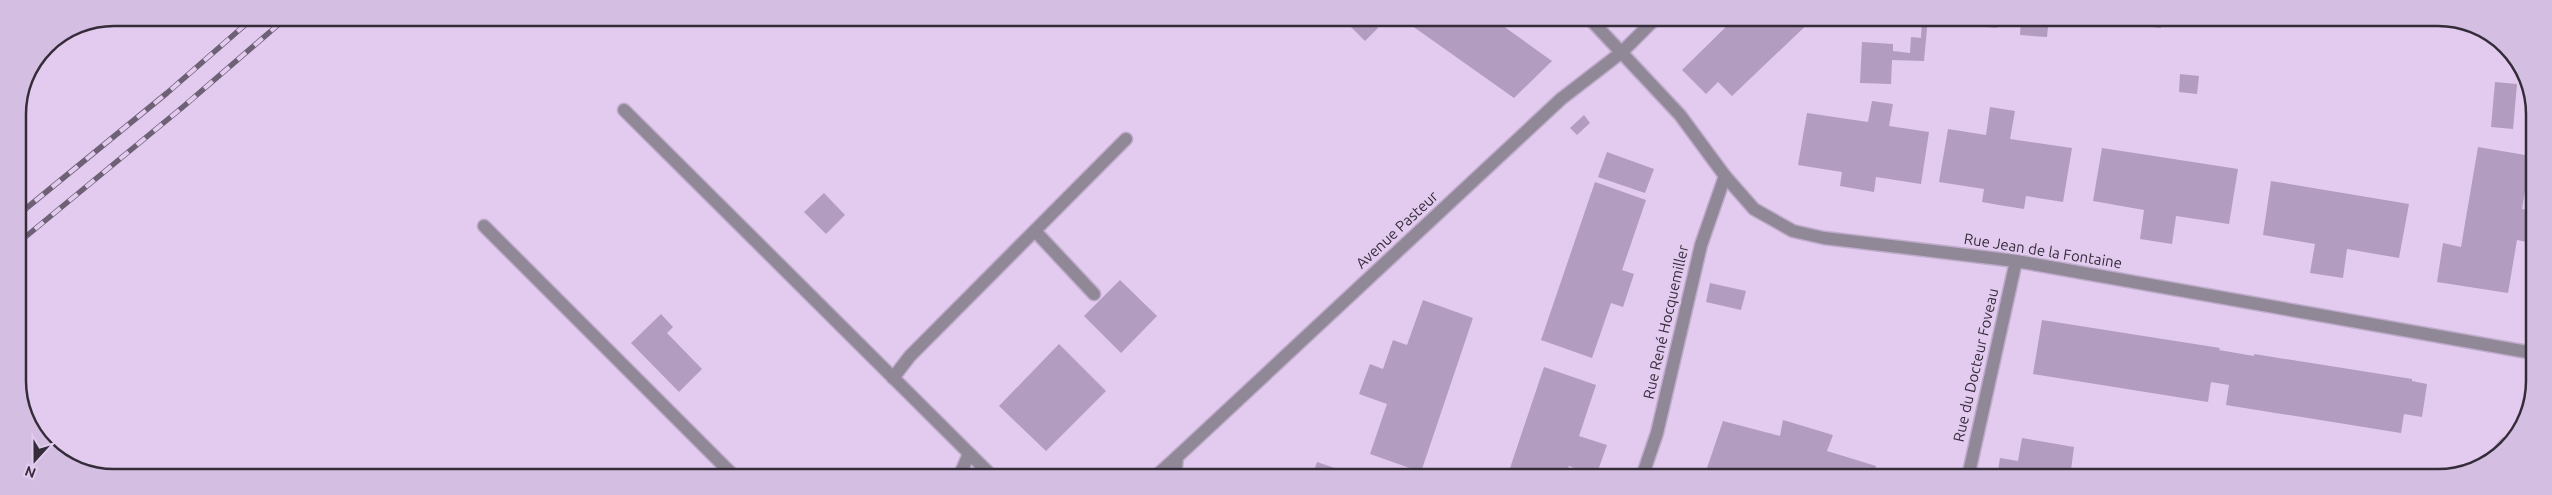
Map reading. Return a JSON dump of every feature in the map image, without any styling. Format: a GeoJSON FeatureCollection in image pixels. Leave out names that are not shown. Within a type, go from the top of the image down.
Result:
{"type":"FeatureCollection","features":[{"type":"Feature","properties":{"kind":"street","name":"Rue Jean de la Fontaine"},"geometry":{"type":"LineString","coordinates":[[1597,26],[1680,115],[1725,176],[1754,209],[1793,231],[1824,238],[2016,261],[2526,352]]}},
{"type":"Feature","properties":{"kind":"street","name":"Avenue Pasteur"},"geometry":{"type":"LineString","coordinates":[[1164,469],[1561,99],[1622,52],[1648,26]]}},
{"type":"Feature","properties":{"kind":"street"},"geometry":{"type":"LineString","coordinates":[[624,110],[984,469]]}},
{"type":"Feature","properties":{"kind":"street"},"geometry":{"type":"LineString","coordinates":[[893,378],[910,356],[1126,140]]}},
{"type":"Feature","properties":{"kind":"street","name":"Rue René Hocquemiller"},"geometry":{"type":"LineString","coordinates":[[1645,469],[1657,433],[1701,245],[1725,176]]}},
{"type":"Feature","properties":{"kind":"street"},"geometry":{"type":"LineString","coordinates":[[484,226],[727,469]]}},
{"type":"Feature","properties":{"kind":"street"},"geometry":{"type":"LineString","coordinates":[[1035,231],[1094,294]]}},
{"type":"Feature","properties":{"kind":"street","name":"Rue du Docteur Foveau"},"geometry":{"type":"LineString","coordinates":[[1970,469],[2016,261]]}},
{"type":"Feature","properties":{"kind":"street"},"geometry":{"type":"LineString","coordinates":[[963,469],[968,454]]}},
{"type":"Feature","properties":{"kind":"street"},"geometry":{"type":"LineString","coordinates":[[1176,469],[1178,457]]}},
{"type":"Feature","properties":{"kind":"building"},"geometry":{"type":"Polygon","coordinates":[[[1350,26],[1376,26],[1378,28],[1365,41],[1350,26]]]}},
{"type":"Feature","properties":{"kind":"building"},"geometry":{"type":"Polygon","coordinates":[[[1412,26],[1503,26],[1552,61],[1514,98],[1412,26]]]}},
{"type":"Feature","properties":{"kind":"building"},"geometry":{"type":"Polygon","coordinates":[[[1727,26],[1806,26],[1732,96],[1718,82],[1706,94],[1682,70],[1727,26]]]}},
{"type":"Feature","properties":{"kind":"building"},"geometry":{"type":"Polygon","coordinates":[[[1922,26],[1927,26],[1924,61],[1892,60],[1891,84],[1860,83],[1862,42],[1893,44],[1893,51],[1910,53],[1911,37],[1921,38],[1922,26]]]}},
{"type":"Feature","properties":{"kind":"building"},"geometry":{"type":"Polygon","coordinates":[[[1973,26],[1997,26],[1997,28],[1973,26]]]}},
{"type":"Feature","properties":{"kind":"building"},"geometry":{"type":"Polygon","coordinates":[[[2021,26],[2048,26],[2047,37],[2020,35],[2021,26]]]}},
{"type":"Feature","properties":{"kind":"building"},"geometry":{"type":"Polygon","coordinates":[[[2141,26],[2161,26],[2161,28],[2141,26]]]}},
{"type":"Feature","properties":{"kind":"building"},"geometry":{"type":"Polygon","coordinates":[[[2180,74],[2199,76],[2197,94],[2179,92],[2180,74]]]}},
{"type":"Feature","properties":{"kind":"building"},"geometry":{"type":"Polygon","coordinates":[[[2495,82],[2517,84],[2513,129],[2491,127],[2495,82]]]}},
{"type":"Feature","properties":{"kind":"building"},"geometry":{"type":"Polygon","coordinates":[[[1872,101],[1893,104],[1889,126],[1929,132],[1921,184],[1876,177],[1874,192],[1840,186],[1842,172],[1798,165],[1807,113],[1868,122],[1872,101]]]}},
{"type":"Feature","properties":{"kind":"building"},"geometry":{"type":"Polygon","coordinates":[[[1990,107],[2015,111],[2010,139],[2072,148],[2063,202],[2026,196],[2024,209],[1999,205],[1982,202],[1984,189],[1939,182],[1948,129],[1986,135],[1990,107]]]}},
{"type":"Feature","properties":{"kind":"building"},"geometry":{"type":"Polygon","coordinates":[[[1584,115],[1590,123],[1577,135],[1570,128],[1584,115]]]}},
{"type":"Feature","properties":{"kind":"building"},"geometry":{"type":"Polygon","coordinates":[[[2478,147],[2526,155],[2526,185],[2522,209],[2526,210],[2526,242],[2517,240],[2508,293],[2437,282],[2443,243],[2461,247],[2478,147]]]}},
{"type":"Feature","properties":{"kind":"building"},"geometry":{"type":"Polygon","coordinates":[[[2102,148],[2238,169],[2229,224],[2176,216],[2172,244],[2140,239],[2144,210],[2093,201],[2102,148]]]}},
{"type":"Feature","properties":{"kind":"building"},"geometry":{"type":"Polygon","coordinates":[[[1607,152],[1654,169],[1645,193],[1598,177],[1607,152]]]}},
{"type":"Feature","properties":{"kind":"building"},"geometry":{"type":"Polygon","coordinates":[[[2271,181],[2409,204],[2399,258],[2347,249],[2343,278],[2310,273],[2315,244],[2263,235],[2271,181]]]}},
{"type":"Feature","properties":{"kind":"building"},"geometry":{"type":"Polygon","coordinates":[[[1595,182],[1646,200],[1622,270],[1634,274],[1623,307],[1611,303],[1592,358],[1541,340],[1595,182]]]}},
{"type":"Feature","properties":{"kind":"building"},"geometry":{"type":"Polygon","coordinates":[[[824,193],[845,215],[826,234],[804,212],[824,193]]]}},
{"type":"Feature","properties":{"kind":"building"},"geometry":{"type":"Polygon","coordinates":[[[1120,280],[1157,316],[1121,353],[1084,316],[1120,280]]]}},
{"type":"Feature","properties":{"kind":"building"},"geometry":{"type":"Polygon","coordinates":[[[1710,283],[1746,291],[1741,310],[1706,302],[1710,283]]]}},
{"type":"Feature","properties":{"kind":"building"},"geometry":{"type":"Polygon","coordinates":[[[1423,300],[1473,318],[1422,469],[1412,469],[1370,454],[1387,404],[1359,394],[1370,364],[1383,369],[1393,340],[1407,345],[1423,300]]]}},
{"type":"Feature","properties":{"kind":"building"},"geometry":{"type":"Polygon","coordinates":[[[661,314],[673,327],[667,333],[702,369],[679,392],[631,343],[661,314]]]}},
{"type":"Feature","properties":{"kind":"building"},"geometry":{"type":"Polygon","coordinates":[[[2042,320],[2220,348],[2219,350],[2254,356],[2254,354],[2412,379],[2412,381],[2427,384],[2422,417],[2404,414],[2401,433],[2226,405],[2229,385],[2211,382],[2208,402],[2033,374],[2042,320]]]}},
{"type":"Feature","properties":{"kind":"building"},"geometry":{"type":"Polygon","coordinates":[[[1059,344],[1106,391],[1046,451],[999,406],[1059,344]]]}},
{"type":"Feature","properties":{"kind":"building"},"geometry":{"type":"Polygon","coordinates":[[[1544,367],[1596,385],[1579,436],[1607,445],[1598,469],[1577,469],[1569,466],[1568,469],[1510,469],[1544,367]]]}},
{"type":"Feature","properties":{"kind":"building"},"geometry":{"type":"Polygon","coordinates":[[[1783,420],[1833,435],[1827,451],[1876,466],[1875,469],[1707,469],[1723,421],[1780,436],[1783,420]]]}},
{"type":"Feature","properties":{"kind":"building"},"geometry":{"type":"Polygon","coordinates":[[[2022,438],[2074,447],[2071,469],[1998,469],[2000,458],[2018,461],[2022,438]]]}},
{"type":"Feature","properties":{"kind":"building"},"geometry":{"type":"Polygon","coordinates":[[[1317,462],[1338,469],[1315,469],[1317,462]]]}},
{"type":"Feature","properties":{"kind":"railway"},"geometry":{"type":"LineString","coordinates":[[26,208],[167,93],[244,26]]}},
{"type":"Feature","properties":{"kind":"railway"},"geometry":{"type":"LineString","coordinates":[[26,236],[184,106],[277,26]]}}]}
